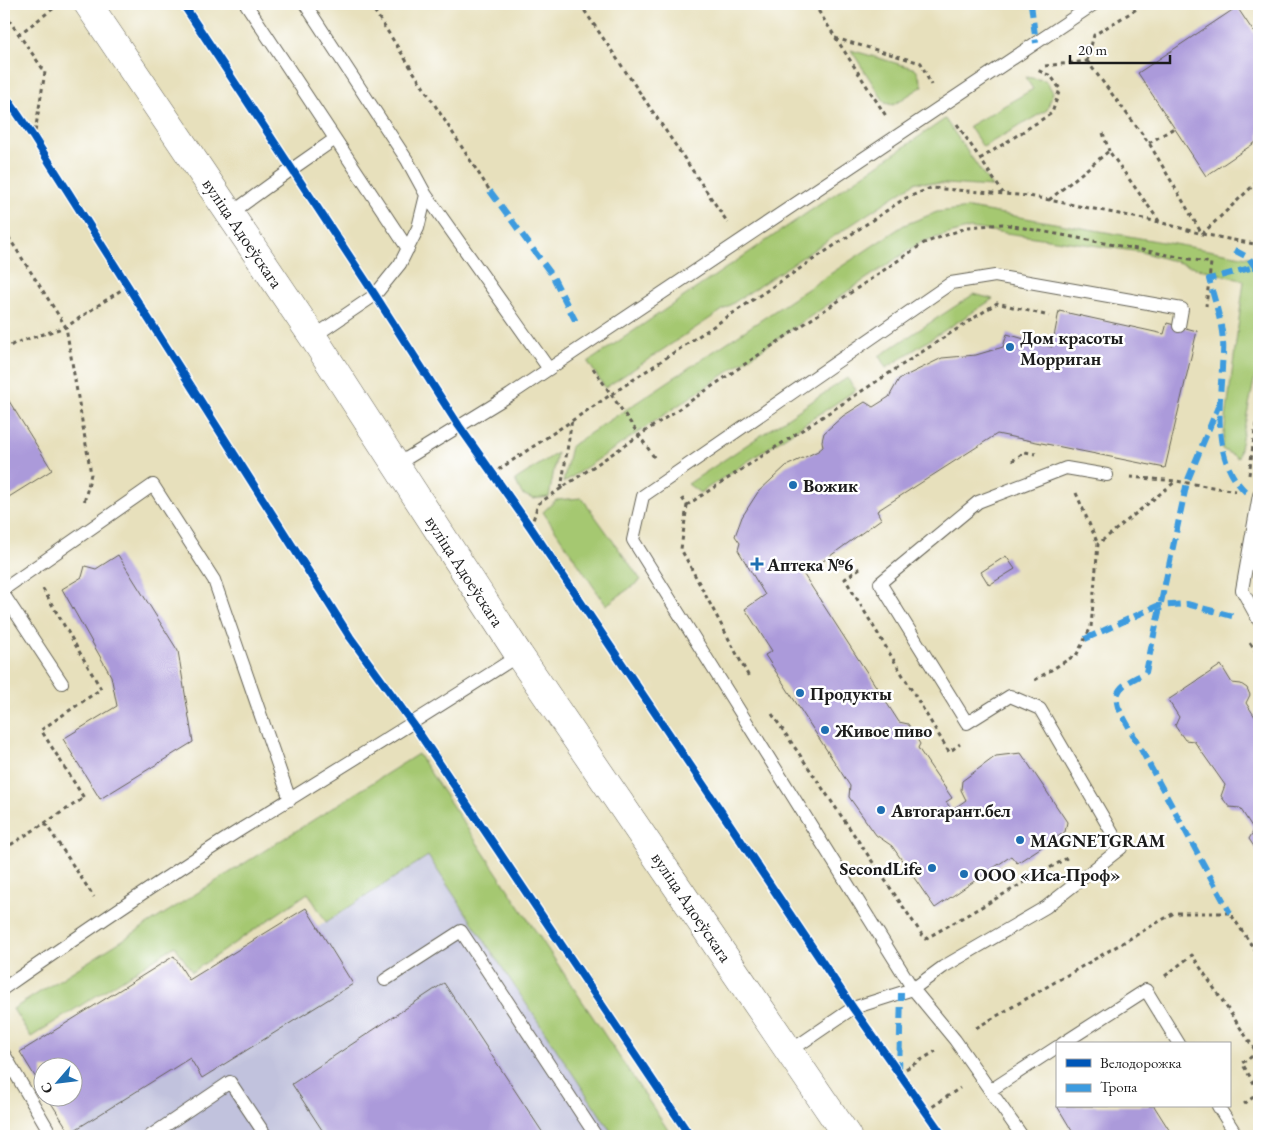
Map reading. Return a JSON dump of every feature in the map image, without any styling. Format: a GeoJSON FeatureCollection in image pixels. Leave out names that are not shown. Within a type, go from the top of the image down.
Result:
{"type":"FeatureCollection","features":[{"type":"Feature","properties":{"kind":"main road","name":"вуліца Адоеўскага"},"geometry":{"type":"LineString","coordinates":[[88,4],[313,337],[520,655],[847,1136]]}},
{"type":"Feature","properties":{"kind":"lane"},"geometry":{"type":"LineString","coordinates":[[246,4],[408,249]]}},
{"type":"Feature","properties":{"kind":"lane"},"geometry":{"type":"LineString","coordinates":[[305,4],[406,160],[426,195],[549,369]]}},
{"type":"Feature","properties":{"kind":"lane"},"geometry":{"type":"LineString","coordinates":[[396,465],[510,396],[1094,4]]}},
{"type":"Feature","properties":{"kind":"lane"},"geometry":{"type":"LineString","coordinates":[[230,214],[335,139]]}},
{"type":"Feature","properties":{"kind":"lane"},"geometry":{"type":"LineString","coordinates":[[313,337],[375,295],[400,264],[418,228],[426,195]]}},
{"type":"Feature","properties":{"kind":"lane"},"geometry":{"type":"LineString","coordinates":[[1022,1136],[956,1040],[912,989],[633,540],[643,496],[951,283],[995,276],[1182,309],[1179,326]]}},
{"type":"Feature","properties":{"kind":"lane"},"geometry":{"type":"LineString","coordinates":[[790,1051],[853,1008],[912,989],[943,967],[1046,907],[1121,848],[1040,709],[1010,696],[967,723],[880,582],[978,502],[1066,468],[1107,476]]}},
{"type":"Feature","properties":{"kind":"lane"},"geometry":{"type":"LineString","coordinates":[[4,589],[153,485],[214,580],[290,800]]}},
{"type":"Feature","properties":{"kind":"lane"},"geometry":{"type":"LineString","coordinates":[[1259,495],[1256,527],[1242,590],[1259,621]]}},
{"type":"Feature","properties":{"kind":"lane"},"geometry":{"type":"LineString","coordinates":[[4,594],[62,683]]}},
{"type":"Feature","properties":{"kind":"lane"},"geometry":{"type":"LineString","coordinates":[[4,988],[107,916],[520,655]]}},
{"type":"Feature","properties":{"kind":"lane"},"geometry":{"type":"LineString","coordinates":[[385,980],[461,931],[596,1136]]}},
{"type":"Feature","properties":{"kind":"lane"},"geometry":{"type":"LineString","coordinates":[[1065,1042],[1146,990],[1178,1042]]}},
{"type":"Feature","properties":{"kind":"lane"},"geometry":{"type":"LineString","coordinates":[[991,1090],[1056,1048]]}},
{"type":"Feature","properties":{"kind":"lane"},"geometry":{"type":"LineString","coordinates":[[4,1054],[52,1136]]}},
{"type":"Feature","properties":{"kind":"lane"},"geometry":{"type":"LineString","coordinates":[[150,1136],[230,1082],[266,1136]]}},
{"type":"Feature","properties":{"kind":"lane"},"geometry":{"type":"LineString","coordinates":[[1219,1108],[1237,1136]]}},
{"type":"Feature","properties":{"kind":"path"},"geometry":{"type":"LineString","coordinates":[[18,34],[61,4]]}},
{"type":"Feature","properties":{"kind":"path"},"geometry":{"type":"LineString","coordinates":[[183,4],[375,295],[458,426],[531,528],[853,1008],[943,1136]]}},
{"type":"Feature","properties":{"kind":"path"},"geometry":{"type":"LineString","coordinates":[[370,4],[490,191]]}},
{"type":"Feature","properties":{"kind":"path"},"geometry":{"type":"LineString","coordinates":[[580,4],[739,241]]}},
{"type":"Feature","properties":{"kind":"path"},"geometry":{"type":"LineString","coordinates":[[1087,61],[1094,35],[1145,4]]}},
{"type":"Feature","properties":{"kind":"path"},"geometry":{"type":"LineString","coordinates":[[4,13],[45,72],[34,138]]}},
{"type":"Feature","properties":{"kind":"path"},"geometry":{"type":"LineString","coordinates":[[835,38],[921,62],[934,92]]}},
{"type":"Feature","properties":{"kind":"path"},"geometry":{"type":"LineString","coordinates":[[1038,66],[1087,61]]}},
{"type":"Feature","properties":{"kind":"path"},"geometry":{"type":"LineString","coordinates":[[1087,61],[1149,143],[1202,234]]}},
{"type":"Feature","properties":{"kind":"path"},"geometry":{"type":"LineString","coordinates":[[980,159],[1052,113],[1060,89],[1051,76],[1029,66]]}},
{"type":"Feature","properties":{"kind":"path"},"geometry":{"type":"LineString","coordinates":[[4,94],[34,138],[350,637],[413,724],[690,1136]]}},
{"type":"Feature","properties":{"kind":"path"},"geometry":{"type":"LineString","coordinates":[[1149,143],[1174,128]]}},
{"type":"Feature","properties":{"kind":"path"},"geometry":{"type":"LineString","coordinates":[[1103,133],[1109,151],[1159,222]]}},
{"type":"Feature","properties":{"kind":"path"},"geometry":{"type":"LineString","coordinates":[[1049,200],[1109,151]]}},
{"type":"Feature","properties":{"kind":"path"},"geometry":{"type":"LineString","coordinates":[[1202,234],[1258,182]]}},
{"type":"Feature","properties":{"kind":"path"},"geometry":{"type":"LineString","coordinates":[[492,474],[904,199],[931,188],[1029,196],[1159,222],[1202,234],[1259,245]]}},
{"type":"Feature","properties":{"kind":"path"},"geometry":{"type":"LineString","coordinates":[[4,350],[15,344],[66,327],[127,286]]}},
{"type":"Feature","properties":{"kind":"path"},"geometry":{"type":"LineString","coordinates":[[1247,483],[1259,401]]}},
{"type":"Feature","properties":{"kind":"path"},"geometry":{"type":"LineString","coordinates":[[561,490],[572,419]]}},
{"type":"Feature","properties":{"kind":"path"},"geometry":{"type":"LineString","coordinates":[[1010,696],[1077,654],[1091,627],[1098,544],[1066,468]]}},
{"type":"Feature","properties":{"kind":"path"},"geometry":{"type":"LineString","coordinates":[[1098,544],[1176,480]]}},
{"type":"Feature","properties":{"kind":"path"},"geometry":{"type":"LineString","coordinates":[[45,823],[107,916]]}},
{"type":"Feature","properties":{"kind":"path"},"geometry":{"type":"LineString","coordinates":[[899,1073],[1174,913],[1230,913],[1259,956]]}},
{"type":"Feature","properties":{"kind":"path"},"geometry":{"type":"LineString","coordinates":[[1146,990],[1192,955],[1258,1052],[1242,1063],[1259,1092]]}},
{"type":"Feature","properties":{"kind":"path"},"geometry":{"type":"LineString","coordinates":[[926,1111],[980,1075]]}},
{"type":"Feature","properties":{"kind":"shaded area"},"geometry":{"type":"Polygon","coordinates":[[[428,856],[614,1136],[68,1136],[70,1133],[54,1108],[82,1108],[82,1058],[32,1058],[32,1072],[20,1052],[174,956],[189,980],[306,908],[318,927],[428,856]]]}},
{"type":"Feature","properties":{"kind":"green space"},"geometry":{"type":"Polygon","coordinates":[[[851,50],[916,69],[923,86],[893,105],[885,103],[851,50]]]}},
{"type":"Feature","properties":{"kind":"green space"},"geometry":{"type":"Polygon","coordinates":[[[1025,77],[1045,80],[1053,92],[1047,110],[983,147],[969,126],[1033,89],[1025,77]]]}},
{"type":"Feature","properties":{"kind":"green space"},"geometry":{"type":"Polygon","coordinates":[[[945,119],[992,187],[916,182],[605,388],[588,362],[945,119]]]}},
{"type":"Feature","properties":{"kind":"green space"},"geometry":{"type":"Polygon","coordinates":[[[969,208],[1259,259],[1259,357],[1238,458],[1222,449],[1244,281],[1141,252],[970,228],[921,242],[563,483],[571,446],[904,225],[937,212],[969,208]]]}},
{"type":"Feature","properties":{"kind":"green space"},"geometry":{"type":"Polygon","coordinates":[[[974,294],[993,299],[886,368],[879,356],[974,294]]]}},
{"type":"Feature","properties":{"kind":"green space"},"geometry":{"type":"Polygon","coordinates":[[[847,378],[856,390],[700,493],[688,484],[847,378]]]}},
{"type":"Feature","properties":{"kind":"green space"},"geometry":{"type":"Polygon","coordinates":[[[557,453],[549,497],[533,499],[522,494],[515,480],[557,453]]]}},
{"type":"Feature","properties":{"kind":"green space"},"geometry":{"type":"Polygon","coordinates":[[[582,498],[641,580],[606,605],[543,512],[556,500],[582,498]]]}},
{"type":"Feature","properties":{"kind":"green space"},"geometry":{"type":"Polygon","coordinates":[[[418,754],[672,1136],[614,1136],[428,856],[326,922],[308,893],[192,972],[175,946],[31,1037],[13,1009],[418,754]]]}},
{"type":"Feature","properties":{"kind":"building"},"geometry":{"type":"Polygon","coordinates":[[[1237,7],[1259,40],[1259,140],[1206,176],[1138,73],[1237,7]]]}},
{"type":"Feature","properties":{"kind":"building"},"geometry":{"type":"Polygon","coordinates":[[[1059,311],[1164,334],[1167,323],[1197,331],[1165,468],[997,434],[877,511],[881,519],[804,575],[899,722],[908,724],[920,744],[918,748],[952,798],[946,802],[952,810],[966,800],[961,790],[962,781],[996,756],[1021,753],[1067,822],[1065,832],[1017,863],[1011,856],[935,908],[892,846],[876,835],[849,797],[850,786],[765,655],[772,651],[745,609],[765,595],[738,550],[740,543],[735,536],[742,517],[758,492],[786,466],[823,447],[824,433],[843,416],[865,402],[873,407],[889,397],[899,379],[942,358],[976,355],[1003,347],[1007,334],[1052,347],[1059,311]]]}},
{"type":"Feature","properties":{"kind":"building"},"geometry":{"type":"Polygon","coordinates":[[[4,393],[52,470],[4,500],[4,393]]]}},
{"type":"Feature","properties":{"kind":"building"},"geometry":{"type":"Polygon","coordinates":[[[118,555],[178,651],[193,742],[100,799],[63,739],[117,706],[111,676],[62,589],[82,577],[85,566],[96,569],[118,555]]]}},
{"type":"Feature","properties":{"kind":"building"},"geometry":{"type":"Polygon","coordinates":[[[1006,556],[1015,569],[989,585],[981,572],[1006,556]]]}},
{"type":"Feature","properties":{"kind":"building"},"geometry":{"type":"Polygon","coordinates":[[[1221,665],[1232,683],[1241,684],[1247,688],[1250,695],[1246,703],[1259,723],[1259,854],[1249,839],[1254,830],[1240,808],[1229,807],[1221,796],[1225,785],[1194,741],[1185,740],[1175,726],[1179,717],[1168,700],[1221,665]]]}},
{"type":"Feature","properties":{"kind":"building"},"geometry":{"type":"Polygon","coordinates":[[[306,908],[353,984],[202,1078],[190,1058],[70,1133],[54,1108],[82,1108],[82,1058],[32,1058],[32,1072],[20,1052],[174,956],[189,980],[306,908]]]}},
{"type":"Feature","properties":{"kind":"building"},"geometry":{"type":"Polygon","coordinates":[[[444,983],[545,1136],[326,1136],[292,1084],[444,983]]]}},
{"type":"Feature","properties":{"kind":"building"},"geometry":{"type":"Polygon","coordinates":[[[1058,1108],[1155,1108],[1173,1136],[1075,1136],[1058,1108]]]}},
{"type":"Feature","properties":{"kind":"marked path"},"geometry":{"type":"LineString","coordinates":[[1031,4],[1036,43]]}},
{"type":"Feature","properties":{"kind":"marked path"},"geometry":{"type":"LineString","coordinates":[[490,191],[552,275],[577,324]]}},
{"type":"Feature","properties":{"kind":"marked path"},"geometry":{"type":"LineString","coordinates":[[1234,250],[1249,258],[1259,273]]}},
{"type":"Feature","properties":{"kind":"marked path"},"geometry":{"type":"LineString","coordinates":[[1246,492],[1235,480],[1228,466],[1220,435],[1223,342],[1209,279],[1254,267],[1259,254]]}},
{"type":"Feature","properties":{"kind":"marked path"},"geometry":{"type":"LineString","coordinates":[[1220,402],[1187,482],[1146,672],[1124,685],[1120,689],[1117,700],[1118,707],[1230,913]]}},
{"type":"Feature","properties":{"kind":"marked path"},"geometry":{"type":"LineString","coordinates":[[1085,639],[1157,606],[1187,604],[1236,617]]}},
{"type":"Feature","properties":{"kind":"marked path"},"geometry":{"type":"LineString","coordinates":[[899,1073],[901,993]]}},
{"type":"Feature","properties":{"kind":"cycle path"},"geometry":{"type":"LineString","coordinates":[[183,4],[459,426],[531,528],[853,1008],[943,1136]]}},
{"type":"Feature","properties":{"kind":"cycle path"},"geometry":{"type":"LineString","coordinates":[[4,94],[34,138],[350,637],[413,724],[690,1136]]}},
{"type":"Feature","properties":{"kind":"place","name":"Дом красоты Морриган"},"geometry":{"type":"Point","coordinates":[1010,347]}},
{"type":"Feature","properties":{"kind":"place","name":"Вожик"},"geometry":{"type":"Point","coordinates":[793,485]}},
{"type":"Feature","properties":{"kind":"place","name":"Аптека №6"},"geometry":{"type":"Point","coordinates":[757,564]}},
{"type":"Feature","properties":{"kind":"place","name":"Продукты"},"geometry":{"type":"Point","coordinates":[800,693]}},
{"type":"Feature","properties":{"kind":"place","name":"Живое пиво"},"geometry":{"type":"Point","coordinates":[825,730]}},
{"type":"Feature","properties":{"kind":"place","name":"Автогарант.бел"},"geometry":{"type":"Point","coordinates":[881,810]}},
{"type":"Feature","properties":{"kind":"place","name":"MAGNETGRAM"},"geometry":{"type":"Point","coordinates":[1020,840]}},
{"type":"Feature","properties":{"kind":"place","name":"SecondLife"},"geometry":{"type":"Point","coordinates":[932,868]}},
{"type":"Feature","properties":{"kind":"place","name":"ООО «Иса-Проф»"},"geometry":{"type":"Point","coordinates":[964,874]}}]}
